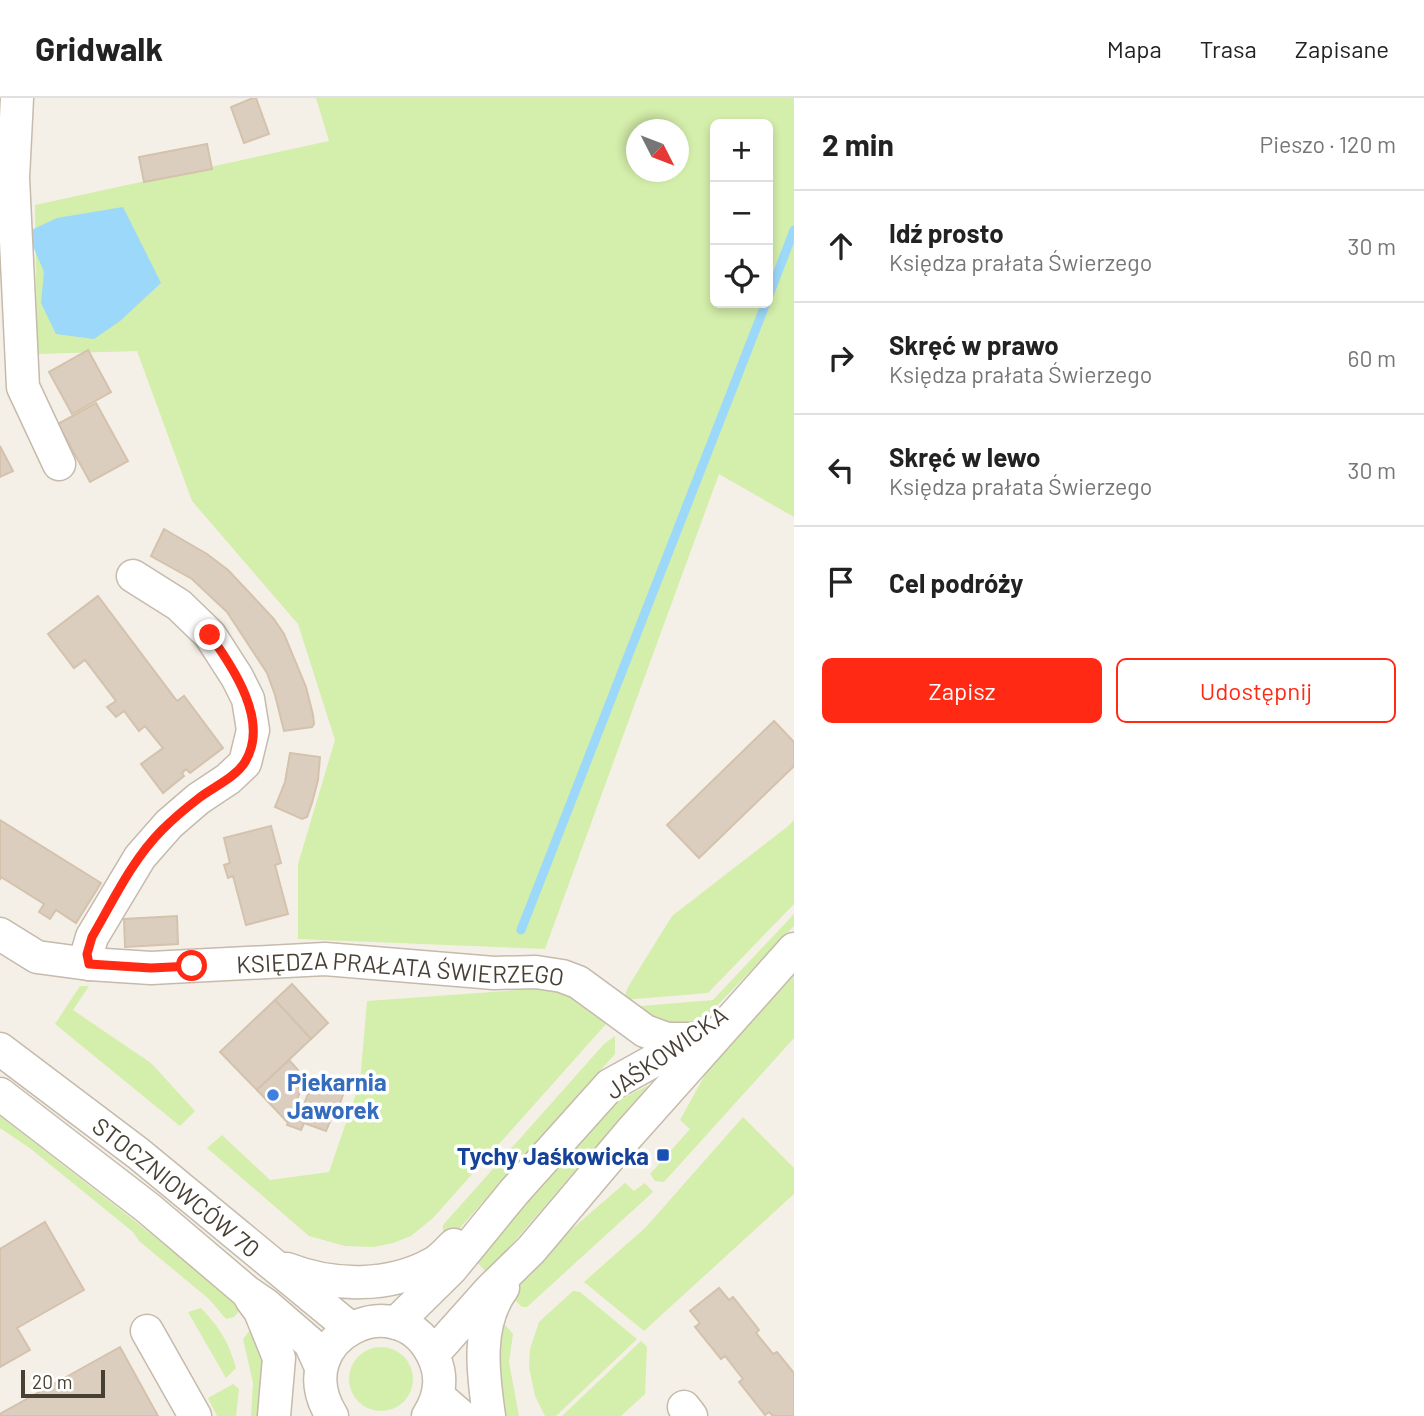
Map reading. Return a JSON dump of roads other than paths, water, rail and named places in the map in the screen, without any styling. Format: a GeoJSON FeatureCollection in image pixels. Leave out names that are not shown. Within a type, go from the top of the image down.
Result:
{"type":"FeatureCollection","features":[{"type":"Feature","properties":{"kind":"street"},"geometry":{"type":"LineString","coordinates":[[17,98],[13,178],[23,387],[59,464]]}},
{"type":"Feature","properties":{"kind":"street"},"geometry":{"type":"LineString","coordinates":[[89,964],[87,954],[92,937],[140,857],[169,824],[245,763],[253,730],[248,699],[210,635],[179,605],[133,576]]}},
{"type":"Feature","properties":{"kind":"street","name":"KSIĘDZA PRAŁATA ŚWIERZEGO"},"geometry":{"type":"LineString","coordinates":[[0,934],[37,957],[89,964],[151,968],[325,959],[494,973],[536,972],[562,976],[578,982],[645,1031],[667,1039],[694,1039]]}},
{"type":"Feature","properties":{"kind":"street","name":"JAŚKOWICKA"},"geometry":{"type":"LineString","coordinates":[[433,1354],[491,1289],[531,1250],[629,1134],[794,949]]}},
{"type":"Feature","properties":{"kind":"street","name":"JAŚKOWICKA"},"geometry":{"type":"LineString","coordinates":[[396,1323],[452,1269],[514,1192],[610,1085],[694,1039],[772,972]]}},
{"type":"Feature","properties":{"kind":"street","name":"STOCZNIOWCÓW 70"},"geometry":{"type":"LineString","coordinates":[[0,1049],[139,1154],[350,1328]]}},
{"type":"Feature","properties":{"kind":"street","name":"STOCZNIOWCÓW 70"},"geometry":{"type":"LineString","coordinates":[[0,1094],[148,1208],[266,1305],[310,1343],[321,1367]]}},
{"type":"Feature","properties":{"kind":"street"},"geometry":{"type":"LineString","coordinates":[[272,1263],[296,1273],[338,1283],[391,1279],[434,1263],[514,1192]]}},
{"type":"Feature","properties":{"kind":"street"},"geometry":{"type":"LineString","coordinates":[[489,1416],[483,1363],[484,1340],[491,1306],[531,1250]]}},
{"type":"Feature","properties":{"kind":"street"},"geometry":{"type":"LineString","coordinates":[[247,1292],[260,1311],[279,1358],[274,1416]]}},
{"type":"Feature","properties":{"kind":"street"},"geometry":{"type":"LineString","coordinates":[[323,1412],[321,1367],[327,1352],[337,1338],[350,1328],[380,1320],[411,1329],[424,1340],[438,1367],[442,1409]]}},
{"type":"Feature","properties":{"kind":"street"},"geometry":{"type":"LineString","coordinates":[[147,1331],[195,1416]]}},
{"type":"Feature","properties":{"kind":"water"},"geometry":{"type":"Polygon","coordinates":[[[123,207],[161,283],[120,321],[94,339],[56,334],[41,303],[44,272],[27,232],[57,218],[123,207]]]}},
{"type":"Feature","properties":{"kind":"waterway"},"geometry":{"type":"LineString","coordinates":[[773,285],[794,230]]}},
{"type":"Feature","properties":{"kind":"waterway"},"geometry":{"type":"LineString","coordinates":[[521,930],[764,308]]}},
{"type":"Feature","properties":{"kind":"place","name":"Piekarnia Jaworek"},"geometry":{"type":"Point","coordinates":[273,1095]}},
{"type":"Feature","properties":{"kind":"place","name":"Tychy Jaśkowicka"},"geometry":{"type":"Point","coordinates":[663,1155]}}]}
